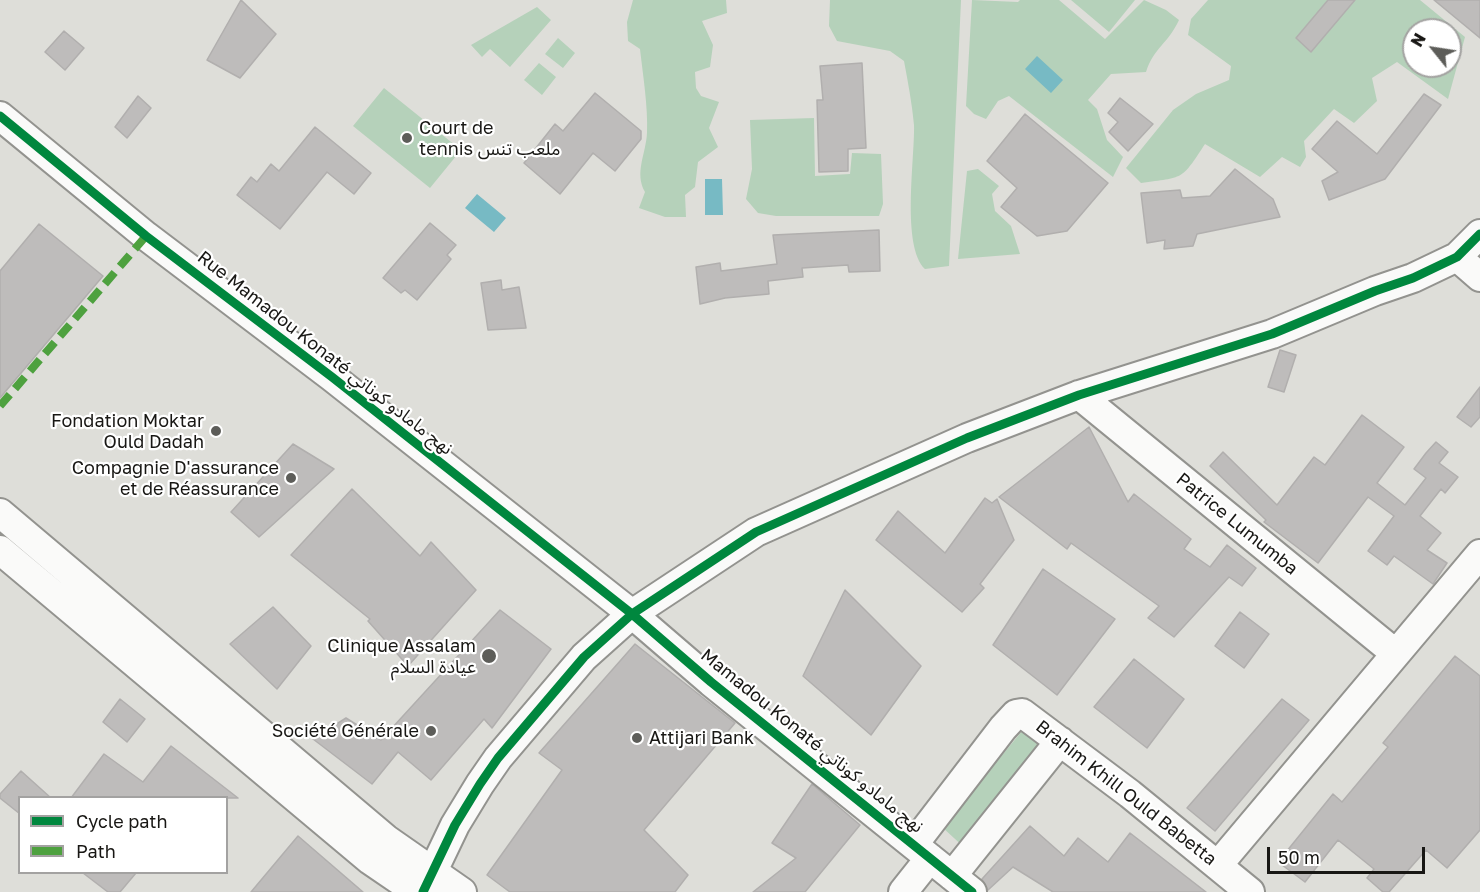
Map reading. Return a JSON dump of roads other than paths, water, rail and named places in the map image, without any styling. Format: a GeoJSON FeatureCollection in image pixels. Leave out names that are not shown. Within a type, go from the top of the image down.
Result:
{"type":"FeatureCollection","features":[{"type":"Feature","properties":{"kind":"street","name":"Rue Mamadou Konaté نهج مامادو كوناتي"},"geometry":{"type":"LineString","coordinates":[[0,116],[146,236],[332,377],[632,614]]}},
{"type":"Feature","properties":{"kind":"street"},"geometry":{"type":"LineString","coordinates":[[424,885],[460,817],[498,758],[584,657],[632,614],[756,532],[967,438],[1079,395],[1272,334],[1375,291],[1413,278],[1457,257],[1480,234]]}},
{"type":"Feature","properties":{"kind":"street"},"geometry":{"type":"LineString","coordinates":[[1457,257],[1480,277]]}},
{"type":"Feature","properties":{"kind":"street","name":"Patrice Lumumba"},"geometry":{"type":"LineString","coordinates":[[1079,395],[1395,653]]}},
{"type":"Feature","properties":{"kind":"street"},"geometry":{"type":"LineString","coordinates":[[0,513],[386,839],[424,885]]}},
{"type":"Feature","properties":{"kind":"street"},"geometry":{"type":"LineString","coordinates":[[0,550],[370,860],[424,885],[462,892]]}},
{"type":"Feature","properties":{"kind":"street"},"geometry":{"type":"LineString","coordinates":[[1218,866],[1480,554]]}},
{"type":"Feature","properties":{"kind":"street","name":"Mamadou Konaté نهج مامادو كوناتي"},"geometry":{"type":"LineString","coordinates":[[632,614],[711,682],[962,884]]}},
{"type":"Feature","properties":{"kind":"street","name":"Brahim Khill Ould Babetta"},"geometry":{"type":"LineString","coordinates":[[922,851],[1016,714],[1027,714],[1250,892]]}},
{"type":"Feature","properties":{"kind":"street"},"geometry":{"type":"LineString","coordinates":[[962,884],[1060,741]]}},
{"type":"Feature","properties":{"kind":"street"},"geometry":{"type":"LineString","coordinates":[[903,892],[922,851]]}},
{"type":"Feature","properties":{"kind":"water"},"geometry":{"type":"Polygon","coordinates":[[[1037,56],[1063,80],[1051,93],[1025,69],[1037,56]]]}},
{"type":"Feature","properties":{"kind":"water"},"geometry":{"type":"Polygon","coordinates":[[[705,179],[722,179],[723,215],[705,215],[705,179]]]}},
{"type":"Feature","properties":{"kind":"water"},"geometry":{"type":"Polygon","coordinates":[[[477,194],[506,218],[494,232],[465,208],[477,194]]]}},
{"type":"Feature","properties":{"kind":"place","name":"Court de tennis ملعب تنس"},"geometry":{"type":"Point","coordinates":[407,138]}},
{"type":"Feature","properties":{"kind":"place","name":"Fondation Moktar Ould Dadah"},"geometry":{"type":"Point","coordinates":[216,431]}},
{"type":"Feature","properties":{"kind":"place","name":"Compagnie D'assurance et de Réassurance"},"geometry":{"type":"Point","coordinates":[291,478]}},
{"type":"Feature","properties":{"kind":"place","name":"Clinique Assalam عيادة السلام"},"geometry":{"type":"Point","coordinates":[489,656]}},
{"type":"Feature","properties":{"kind":"place","name":"Société Générale"},"geometry":{"type":"Point","coordinates":[431,731]}},
{"type":"Feature","properties":{"kind":"place","name":"Attijari Bank"},"geometry":{"type":"Point","coordinates":[637,738]}}]}
